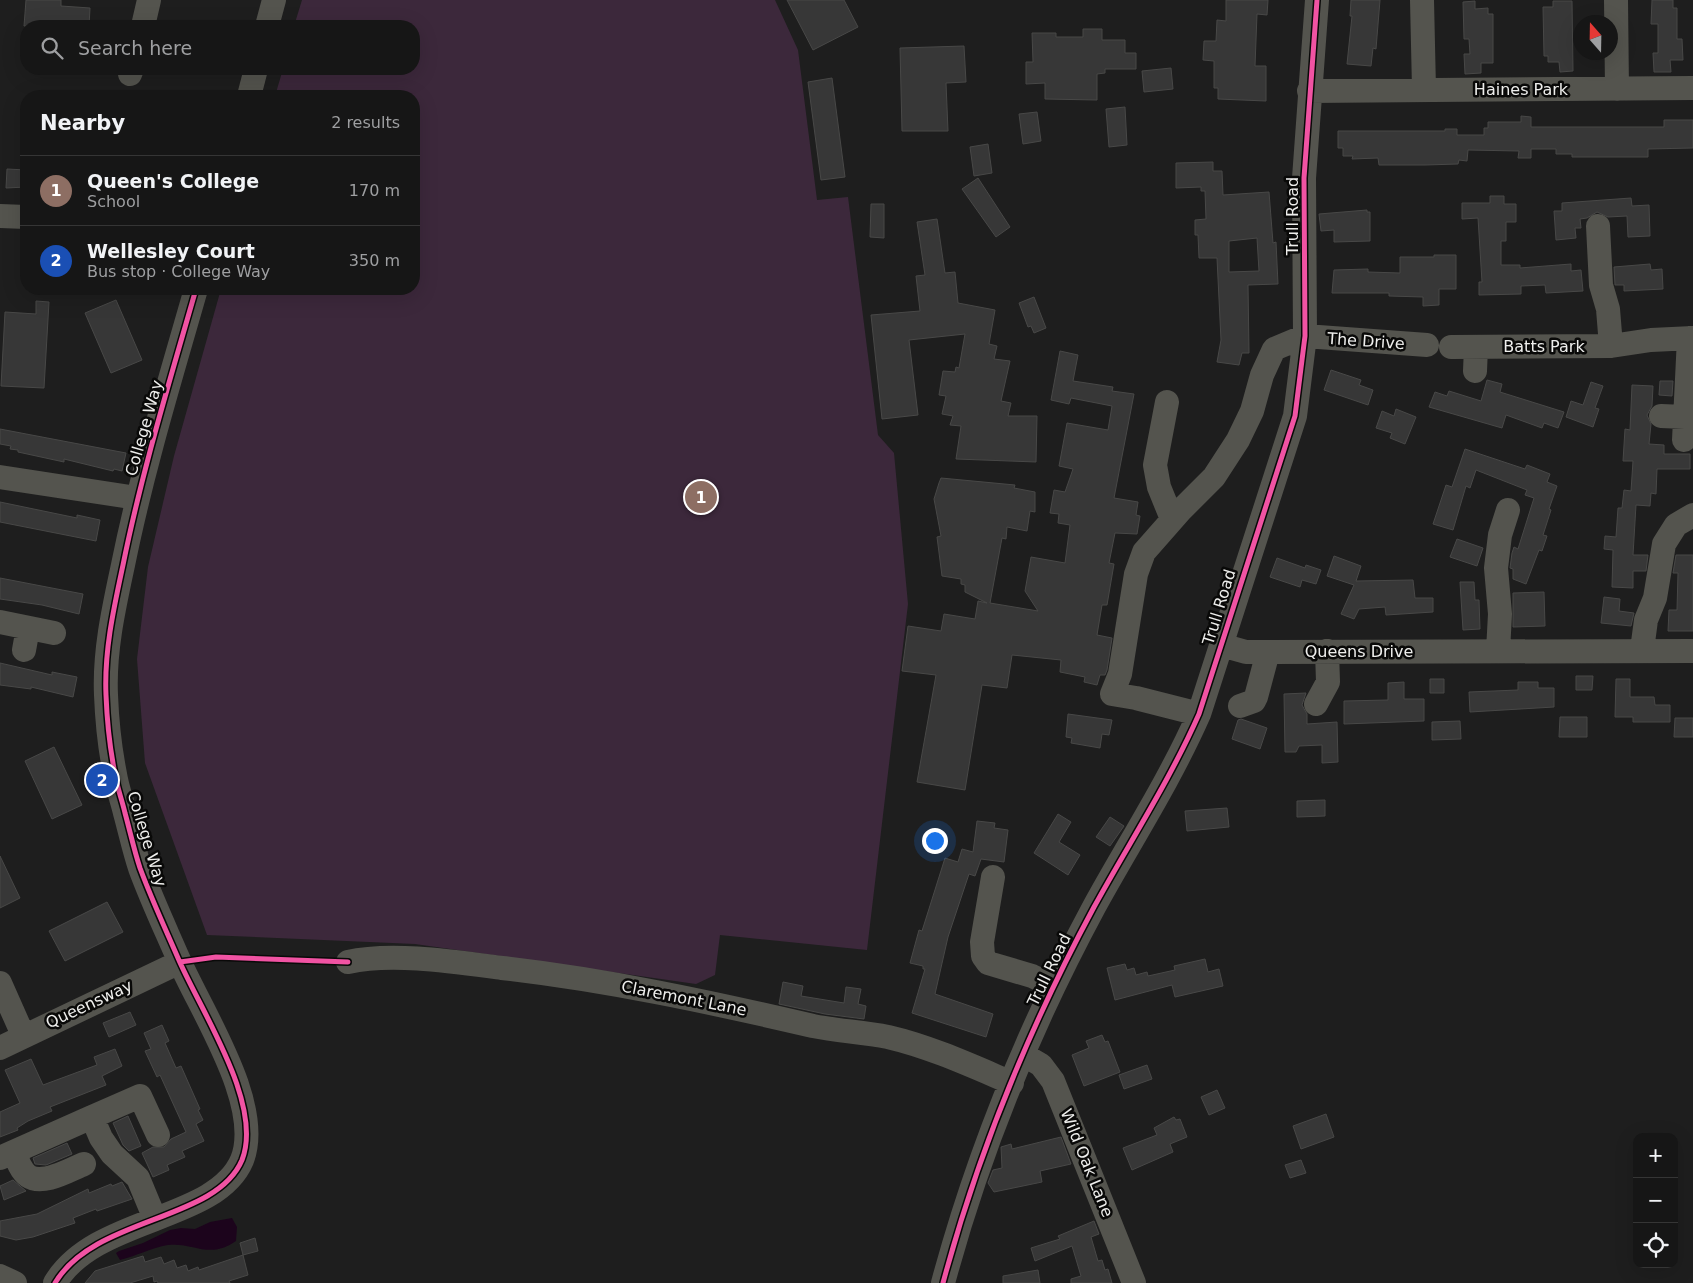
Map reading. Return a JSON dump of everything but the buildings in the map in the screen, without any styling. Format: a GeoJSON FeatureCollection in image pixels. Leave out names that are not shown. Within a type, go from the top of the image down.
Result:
{"type":"FeatureCollection","features":[{"type":"Feature","properties":{"kind":"street"},"geometry":{"type":"LineString","coordinates":[[144,20],[149,0]]}},
{"type":"Feature","properties":{"kind":"street"},"geometry":{"type":"LineString","coordinates":[[269,20],[274,0]]}},
{"type":"Feature","properties":{"kind":"street","name":"Trull Road"},"geometry":{"type":"LineString","coordinates":[[943,1283],[976,1175],[1053,986],[1094,906],[1182,751],[1199,714],[1295,416],[1305,336],[1304,178],[1317,0]]}},
{"type":"Feature","properties":{"kind":"street"},"geometry":{"type":"LineString","coordinates":[[1422,0],[1424,89]]}},
{"type":"Feature","properties":{"kind":"street"},"geometry":{"type":"LineString","coordinates":[[1616,0],[1617,89]]}},
{"type":"Feature","properties":{"kind":"street"},"geometry":{"type":"LineString","coordinates":[[251,90],[254,75]]}},
{"type":"Feature","properties":{"kind":"street","name":"Haines Park"},"geometry":{"type":"LineString","coordinates":[[1310,91],[1693,88]]}},
{"type":"Feature","properties":{"kind":"street"},"geometry":{"type":"LineString","coordinates":[[0,216],[20,217]]}},
{"type":"Feature","properties":{"kind":"street"},"geometry":{"type":"LineString","coordinates":[[1598,226],[1601,285],[1608,308],[1611,346]]}},
{"type":"Feature","properties":{"kind":"street","name":"College Way"},"geometry":{"type":"LineString","coordinates":[[56,1283],[76,1260],[94,1246],[117,1233],[185,1208],[216,1190],[230,1177],[241,1162],[247,1141],[245,1113],[239,1090],[180,962],[140,868],[115,776],[106,694],[109,632],[137,498],[194,295]]}},
{"type":"Feature","properties":{"kind":"street"},"geometry":{"type":"LineString","coordinates":[[1199,714],[1112,694],[1120,674],[1136,574],[1144,552],[1214,477],[1238,440],[1252,411],[1262,375],[1274,349],[1305,336]]}},
{"type":"Feature","properties":{"kind":"street","name":"The Drive"},"geometry":{"type":"LineString","coordinates":[[1305,336],[1427,345]]}},
{"type":"Feature","properties":{"kind":"street","name":"Batts Park"},"geometry":{"type":"LineString","coordinates":[[1451,347],[1611,346],[1691,338],[1684,440]]}},
{"type":"Feature","properties":{"kind":"street"},"geometry":{"type":"LineString","coordinates":[[1475,371],[1476,347]]}},
{"type":"Feature","properties":{"kind":"street"},"geometry":{"type":"LineString","coordinates":[[1167,402],[1155,465],[1159,486],[1172,520]]}},
{"type":"Feature","properties":{"kind":"street"},"geometry":{"type":"LineString","coordinates":[[1661,416],[1685,417]]}},
{"type":"Feature","properties":{"kind":"street"},"geometry":{"type":"LineString","coordinates":[[0,477],[137,498]]}},
{"type":"Feature","properties":{"kind":"street"},"geometry":{"type":"LineString","coordinates":[[1642,650],[1646,620],[1655,598],[1664,544],[1678,517]]}},
{"type":"Feature","properties":{"kind":"street"},"geometry":{"type":"LineString","coordinates":[[1498,520],[1496,568],[1500,614],[1498,651]]}},
{"type":"Feature","properties":{"kind":"street"},"geometry":{"type":"LineString","coordinates":[[0,622],[26,639],[54,633]]}},
{"type":"Feature","properties":{"kind":"street","name":"Queens Drive"},"geometry":{"type":"LineString","coordinates":[[1221,645],[1246,652],[1693,651]]}},
{"type":"Feature","properties":{"kind":"street"},"geometry":{"type":"LineString","coordinates":[[1316,704],[1328,682],[1327,651]]}},
{"type":"Feature","properties":{"kind":"street"},"geometry":{"type":"LineString","coordinates":[[1240,706],[1254,701],[1268,652]]}},
{"type":"Feature","properties":{"kind":"street"},"geometry":{"type":"LineString","coordinates":[[993,877],[982,942],[975,961],[1032,976],[1053,986]]}},
{"type":"Feature","properties":{"kind":"street","name":"Claremont Lane"},"geometry":{"type":"LineString","coordinates":[[348,962],[366,958],[459,963],[551,974],[648,990],[727,1005],[816,1026],[889,1038],[950,1057],[1012,1083]]}},
{"type":"Feature","properties":{"kind":"street","name":"Queensway"},"geometry":{"type":"LineString","coordinates":[[0,1048],[22,1035],[180,962]]}},
{"type":"Feature","properties":{"kind":"street"},"geometry":{"type":"LineString","coordinates":[[0,983],[22,1035]]}},
{"type":"Feature","properties":{"kind":"street","name":"Wild Oak Lane"},"geometry":{"type":"LineString","coordinates":[[1024,1055],[1041,1065],[1053,1081],[1134,1283]]}},
{"type":"Feature","properties":{"kind":"street"},"geometry":{"type":"LineString","coordinates":[[84,1164],[49,1177],[36,1179],[24,1172],[7,1155],[92,1117],[136,1088],[158,1135]]}},
{"type":"Feature","properties":{"kind":"street"},"geometry":{"type":"LineString","coordinates":[[92,1117],[101,1138],[112,1154],[138,1178],[154,1219]]}},
{"type":"Feature","properties":{"kind":"street"},"geometry":{"type":"LineString","coordinates":[[0,1276],[15,1283]]}},
{"type":"Feature","properties":{"kind":"shaded area"},"geometry":{"type":"Polygon","coordinates":[[[302,0],[775,0],[798,50],[817,200],[848,197],[878,435],[894,453],[908,604],[867,950],[720,935],[715,975],[696,984],[415,944],[207,935],[145,763],[137,659],[148,567],[174,456],[219,295],[420,295],[420,90],[277,90],[281,75],[420,75],[420,20],[296,20],[302,0]]]}},
{"type":"Feature","properties":{"kind":"shaded area"},"geometry":{"type":"Polygon","coordinates":[[[232,1218],[237,1227],[236,1241],[226,1247],[209,1250],[168,1245],[120,1260],[116,1253],[170,1230],[181,1228],[195,1229],[210,1222],[232,1218]]]}},
{"type":"Feature","properties":{"kind":"cycle path"},"geometry":{"type":"LineString","coordinates":[[943,1283],[972,1186],[1027,1044],[1094,907],[1162,788],[1199,714],[1295,416],[1305,336],[1304,178],[1317,0]]}},
{"type":"Feature","properties":{"kind":"cycle path"},"geometry":{"type":"LineString","coordinates":[[55,1283],[73,1261],[97,1244],[207,1196],[228,1180],[242,1160],[246,1137],[244,1112],[237,1085],[214,1030],[178,958],[140,868],[116,779],[106,705],[110,629],[116,597],[139,495],[194,295]]}},
{"type":"Feature","properties":{"kind":"cycle path"},"geometry":{"type":"LineString","coordinates":[[180,962],[216,957],[348,962]]}},
{"type":"Feature","properties":{"kind":"place","name":"Queen's College"},"geometry":{"type":"Point","coordinates":[701,497]}},
{"type":"Feature","properties":{"kind":"place","name":"Wellesley Court"},"geometry":{"type":"Point","coordinates":[102,780]}}]}
